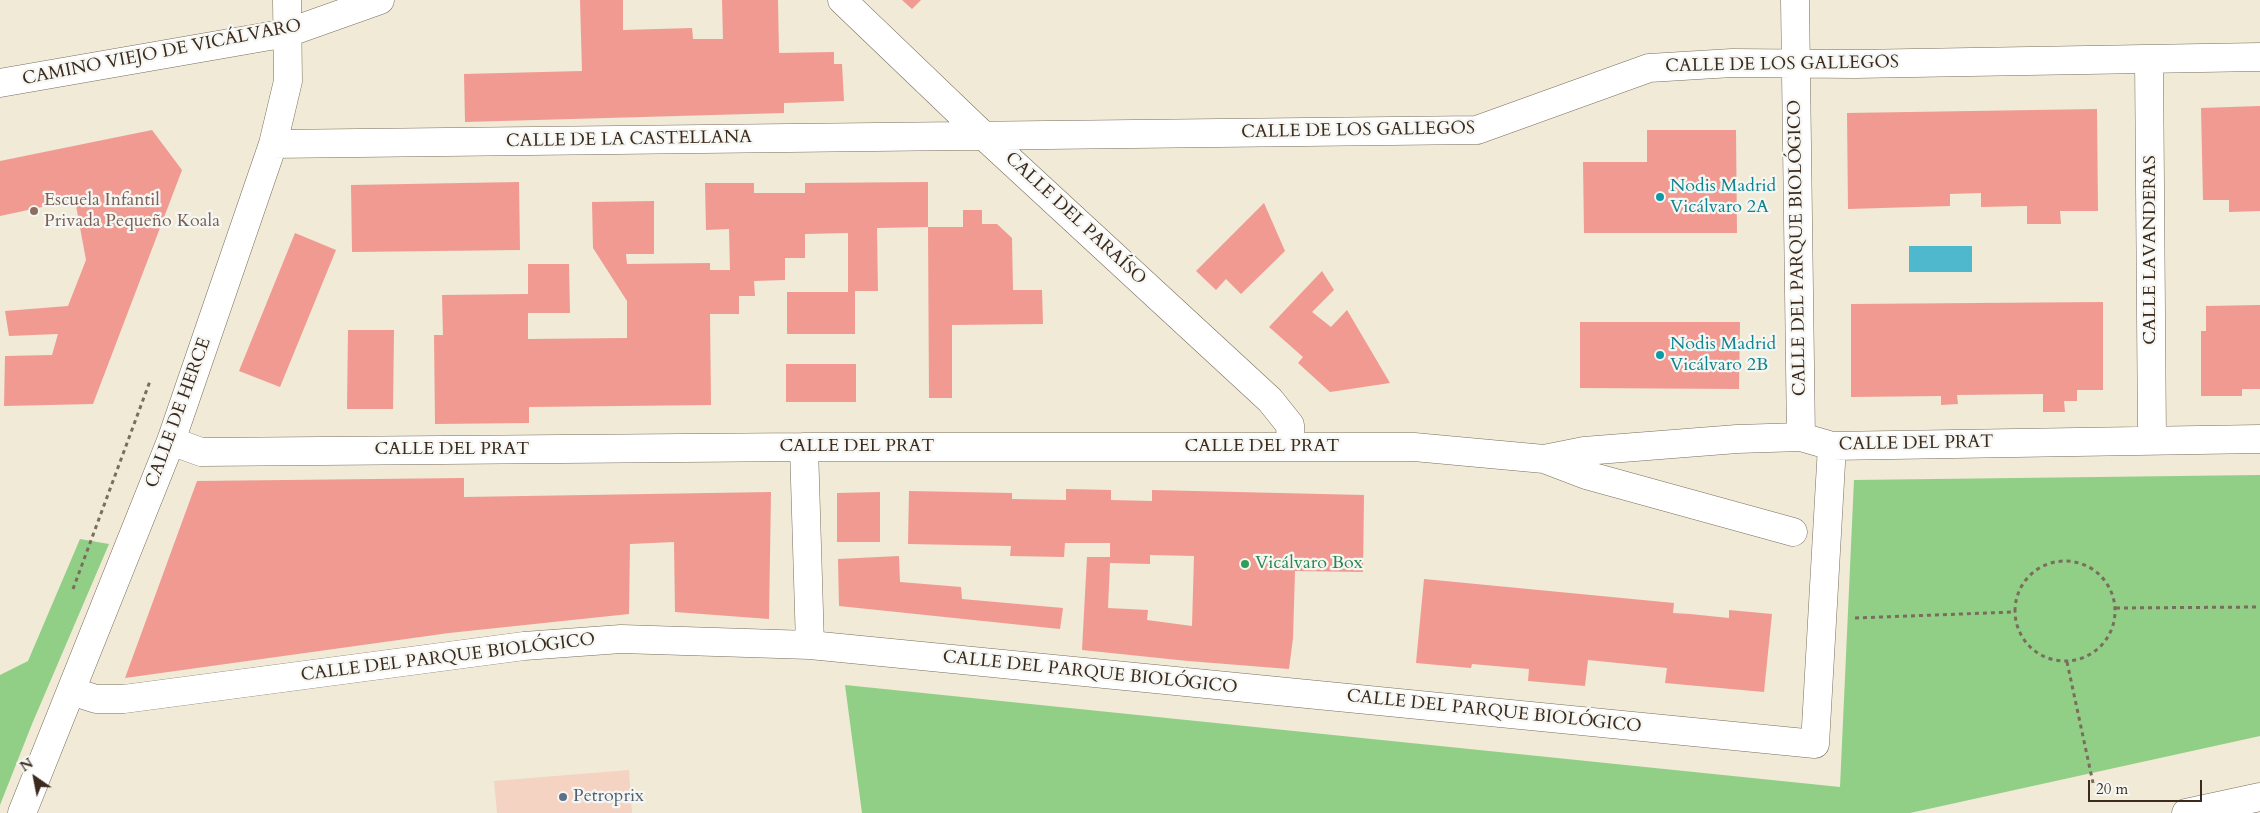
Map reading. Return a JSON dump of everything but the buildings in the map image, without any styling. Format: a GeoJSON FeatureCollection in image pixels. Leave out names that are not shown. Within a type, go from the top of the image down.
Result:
{"type":"FeatureCollection","features":[{"type":"Feature","properties":{"kind":"street","name":"CALLE DE HERCE"},"geometry":{"type":"LineString","coordinates":[[22,813],[171,441],[274,144],[288,81],[287,0]]}},
{"type":"Feature","properties":{"kind":"street","name":"CAMINO VIEJO DE VICÁLVARO"},"geometry":{"type":"LineString","coordinates":[[0,83],[287,33],[380,0]]}},
{"type":"Feature","properties":{"kind":"street","name":"CALLE DEL PARAÍSO"},"geometry":{"type":"LineString","coordinates":[[842,0],[985,137],[1270,400],[1290,425],[1291,447]]}},
{"type":"Feature","properties":{"kind":"street","name":"CALLE DEL PARQUE BIOLÓGICO"},"geometry":{"type":"LineString","coordinates":[[1795,0],[1800,437]]}},
{"type":"Feature","properties":{"kind":"street","name":"CALLE DE LOS GALLEGOS"},"geometry":{"type":"LineString","coordinates":[[985,137],[1477,130],[1649,68],[1732,63],[2149,60],[2260,57]]}},
{"type":"Feature","properties":{"kind":"street","name":"CALLE LAVANDERAS"},"geometry":{"type":"LineString","coordinates":[[2149,60],[2152,440]]}},
{"type":"Feature","properties":{"kind":"street","name":"CALLE DE LA CASTELLANA"},"geometry":{"type":"LineString","coordinates":[[274,144],[985,137]]}},
{"type":"Feature","properties":{"kind":"street","name":"CALLE DEL PRAT"},"geometry":{"type":"LineString","coordinates":[[1544,460],[1584,451],[1737,439],[1800,437],[1832,446],[2260,439]]}},
{"type":"Feature","properties":{"kind":"street","name":"CALLE DEL PRAT"},"geometry":{"type":"LineString","coordinates":[[171,441],[201,452],[804,447],[1414,447],[1544,460],[1586,475],[1793,532]]}},
{"type":"Feature","properties":{"kind":"street","name":"CALLE DEL PARQUE BIOLÓGICO"},"geometry":{"type":"LineString","coordinates":[[71,691],[96,698],[124,699],[524,646],[621,639],[810,645],[1814,744],[1832,446]]}},
{"type":"Feature","properties":{"kind":"street"},"geometry":{"type":"LineString","coordinates":[[804,447],[810,645]]}},
{"type":"Feature","properties":{"kind":"street"},"geometry":{"type":"LineString","coordinates":[[2186,813],[2260,797]]}},
{"type":"Feature","properties":{"kind":"path"},"geometry":{"type":"LineString","coordinates":[[2055,561],[2072,561],[2088,566],[2102,576],[2112,591],[2116,608],[2115,624],[2108,639],[2097,651],[2083,659],[2067,662],[2051,660],[2036,654],[2025,642],[2017,628],[2014,612],[2017,595],[2025,580],[2038,568],[2055,561]]}},
{"type":"Feature","properties":{"kind":"path"},"geometry":{"type":"LineString","coordinates":[[2116,608],[2260,607]]}},
{"type":"Feature","properties":{"kind":"path"},"geometry":{"type":"LineString","coordinates":[[1847,618],[2014,612]]}},
{"type":"Feature","properties":{"kind":"path"},"geometry":{"type":"LineString","coordinates":[[2067,662],[2093,784]]}},
{"type":"Feature","properties":{"kind":"shaded area","name":"Petroprix"},"geometry":{"type":"Polygon","coordinates":[[[629,770],[632,813],[497,813],[494,781],[629,770]]]}},
{"type":"Feature","properties":{"kind":"green space"},"geometry":{"type":"Polygon","coordinates":[[[2260,475],[2260,736],[1910,813],[862,813],[845,685],[1840,787],[1854,480],[2260,475]]]}},
{"type":"Feature","properties":{"kind":"green space"},"geometry":{"type":"Polygon","coordinates":[[[80,539],[109,544],[32,724],[0,805],[0,675],[28,661],[80,539]]]}},
{"type":"Feature","properties":{"kind":"water"},"geometry":{"type":"Polygon","coordinates":[[[1909,246],[1972,246],[1972,272],[1909,272],[1909,246]]]}},
{"type":"Feature","properties":{"kind":"place","name":"Nodis Madrid Vicálvaro 2A"},"geometry":{"type":"Point","coordinates":[1660,197]}},
{"type":"Feature","properties":{"kind":"place","name":"Escuela Infantil Privada Pequeño Koala"},"geometry":{"type":"Point","coordinates":[34,211]}},
{"type":"Feature","properties":{"kind":"place","name":"Nodis Madrid Vicálvaro 2B"},"geometry":{"type":"Point","coordinates":[1660,355]}},
{"type":"Feature","properties":{"kind":"place","name":"Vicálvaro Box"},"geometry":{"type":"Point","coordinates":[1245,564]}},
{"type":"Feature","properties":{"kind":"place","name":"Petroprix"},"geometry":{"type":"Point","coordinates":[563,797]}}]}
